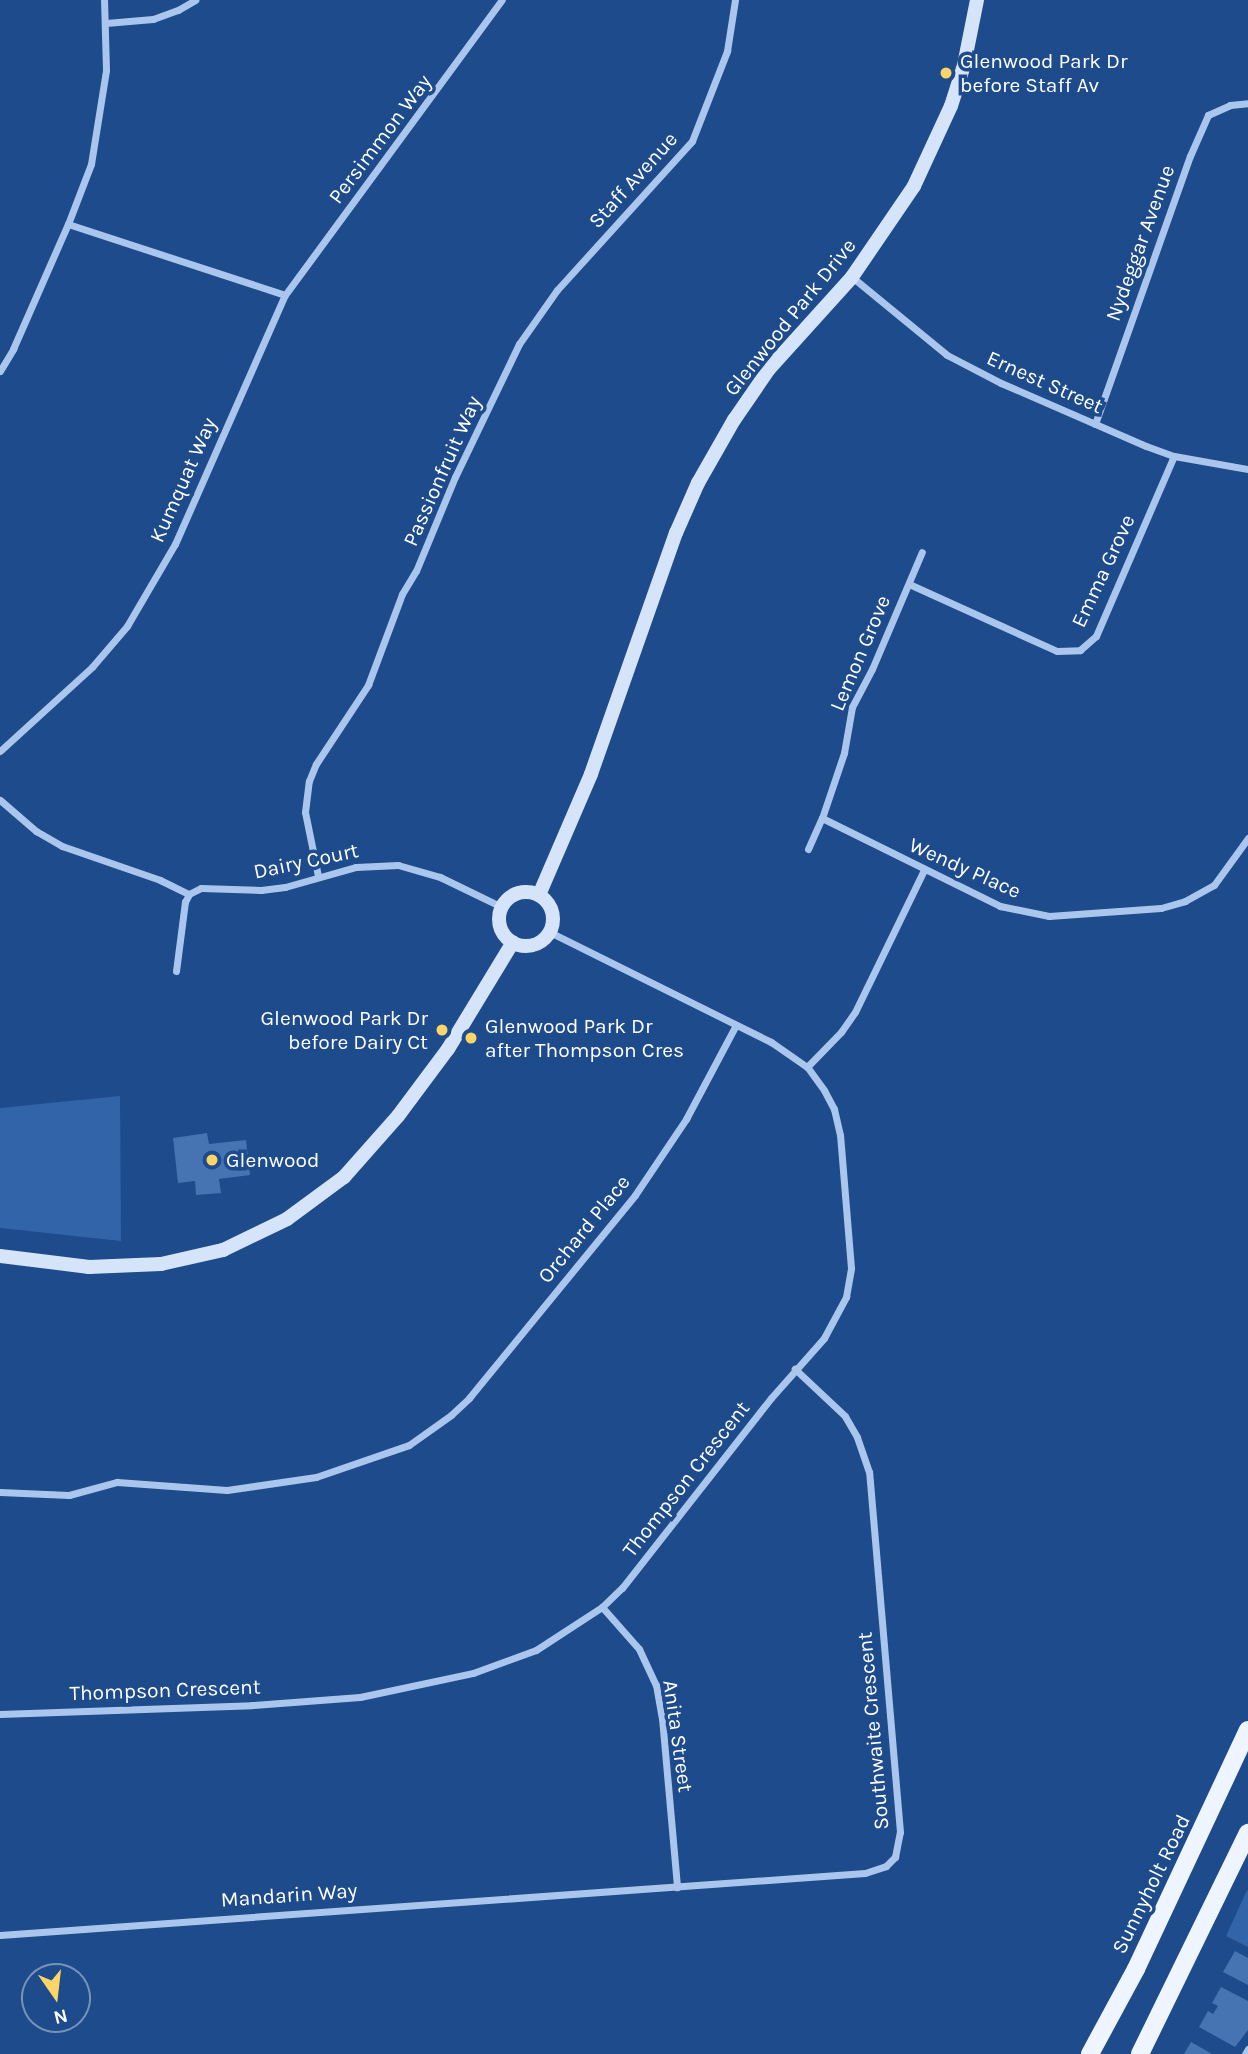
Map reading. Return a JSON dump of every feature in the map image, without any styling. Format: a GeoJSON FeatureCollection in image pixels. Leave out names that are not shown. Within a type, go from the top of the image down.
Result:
{"type":"FeatureCollection","features":[{"type":"Feature","properties":{"kind":"main road","name":"Sunnyholt Road"},"geometry":{"type":"LineString","coordinates":[[1090,2054],[1136,1969],[1248,1730]]}},
{"type":"Feature","properties":{"kind":"main road"},"geometry":{"type":"LineString","coordinates":[[1140,2054],[1248,1833]]}},
{"type":"Feature","properties":{"kind":"street"},"geometry":{"type":"LineString","coordinates":[[0,371],[68,224],[91,164],[106,70],[104,0]]}},
{"type":"Feature","properties":{"kind":"street"},"geometry":{"type":"LineString","coordinates":[[106,23],[153,19],[178,10],[195,0]]}},
{"type":"Feature","properties":{"kind":"street","name":"Staff Avenue"},"geometry":{"type":"LineString","coordinates":[[557,290],[692,141],[727,51],[735,0]]}},
{"type":"Feature","properties":{"kind":"street","name":"Glenwood Park Drive"},"geometry":{"type":"LineString","coordinates":[[539,895],[591,774],[676,533],[698,483],[734,420],[769,369],[852,277],[901,207],[938,138],[964,65],[977,0]]}},
{"type":"Feature","properties":{"kind":"street","name":"Persimmon Way"},"geometry":{"type":"LineString","coordinates":[[285,295],[502,2]]}},
{"type":"Feature","properties":{"kind":"street","name":"Nydeggar Avenue"},"geometry":{"type":"LineString","coordinates":[[1095,424],[1190,156],[1208,115],[1230,105],[1248,103]]}},
{"type":"Feature","properties":{"kind":"street"},"geometry":{"type":"LineString","coordinates":[[68,224],[285,295]]}},
{"type":"Feature","properties":{"kind":"street","name":"Ernest Street"},"geometry":{"type":"LineString","coordinates":[[852,277],[956,360],[1095,424],[1174,456],[1248,469]]}},
{"type":"Feature","properties":{"kind":"street","name":"Passionfruit Way"},"geometry":{"type":"LineString","coordinates":[[318,877],[306,827],[309,781],[316,764],[362,696],[402,594],[416,571],[455,477],[513,356],[557,290]]}},
{"type":"Feature","properties":{"kind":"street","name":"Kumquat Way"},"geometry":{"type":"LineString","coordinates":[[0,751],[92,667],[127,626],[175,544],[285,295]]}},
{"type":"Feature","properties":{"kind":"street","name":"Emma Grove"},"geometry":{"type":"LineString","coordinates":[[909,584],[1058,651],[1080,650],[1096,636],[1174,456]]}},
{"type":"Feature","properties":{"kind":"street"},"geometry":{"type":"LineString","coordinates":[[909,584],[922,552]]}},
{"type":"Feature","properties":{"kind":"street","name":"Lemon Grove"},"geometry":{"type":"LineString","coordinates":[[822,818],[844,753],[852,707],[909,584]]}},
{"type":"Feature","properties":{"kind":"street"},"geometry":{"type":"LineString","coordinates":[[0,800],[36,831],[62,846],[160,880],[188,894],[182,911],[176,971]]}},
{"type":"Feature","properties":{"kind":"street"},"geometry":{"type":"LineString","coordinates":[[808,849],[822,818]]}},
{"type":"Feature","properties":{"kind":"street","name":"Wendy Place"},"geometry":{"type":"LineString","coordinates":[[822,818],[1000,906],[1035,915],[1161,908],[1194,898],[1214,885],[1248,838]]}},
{"type":"Feature","properties":{"kind":"street","name":"Dairy Court"},"geometry":{"type":"LineString","coordinates":[[188,894],[201,888],[261,890],[356,867],[398,865],[440,877],[502,907]]}},
{"type":"Feature","properties":{"kind":"street"},"geometry":{"type":"LineString","coordinates":[[807,1067],[841,1032],[855,1012],[924,870]]}},
{"type":"Feature","properties":{"kind":"street"},"geometry":{"type":"LineString","coordinates":[[517,893],[539,895],[552,911],[553,920],[549,932],[539,942],[530,945],[513,942],[501,929],[502,907],[517,893]]}},
{"type":"Feature","properties":{"kind":"street","name":"Thompson Crescent"},"geometry":{"type":"LineString","coordinates":[[0,1714],[252,1705],[372,1695],[458,1676],[517,1658],[555,1640],[602,1607],[636,1572],[795,1370],[833,1326],[846,1297],[851,1268],[837,1121],[824,1090],[807,1067],[787,1052],[549,932]]}},
{"type":"Feature","properties":{"kind":"street"},"geometry":{"type":"LineString","coordinates":[[0,1256],[89,1267],[161,1264],[223,1250],[288,1219],[344,1177],[398,1116],[449,1049],[513,942]]}},
{"type":"Feature","properties":{"kind":"street","name":"Orchard Place"},"geometry":{"type":"LineString","coordinates":[[0,1492],[69,1495],[117,1482],[227,1490],[291,1482],[325,1474],[401,1449],[452,1415],[469,1398],[635,1195],[686,1119],[736,1024]]}},
{"type":"Feature","properties":{"kind":"street","name":"Southwaite Crescent"},"geometry":{"type":"LineString","coordinates":[[515,1898],[872,1872],[891,1862],[898,1851],[900,1832],[867,1464],[845,1416],[795,1370]]}},
{"type":"Feature","properties":{"kind":"street","name":"Anita Street"},"geometry":{"type":"LineString","coordinates":[[602,1607],[639,1649],[656,1685],[662,1718],[677,1887]]}},
{"type":"Feature","properties":{"kind":"street","name":"Mandarin Way"},"geometry":{"type":"LineString","coordinates":[[0,1935],[290,1912],[515,1898]]}},
{"type":"Feature","properties":{"kind":"street"},"geometry":{"type":"LineString","coordinates":[[1245,2054],[1248,2049]]}},
{"type":"Feature","properties":{"kind":"shaded area"},"geometry":{"type":"Polygon","coordinates":[[[120,1096],[121,1241],[0,1228],[0,1108],[120,1096]]]}},
{"type":"Feature","properties":{"kind":"shaded area"},"geometry":{"type":"Polygon","coordinates":[[[1248,1891],[1248,1947],[1226,1936],[1248,1891]]]}},
{"type":"Feature","properties":{"kind":"building","name":"Glenwood"},"geometry":{"type":"Polygon","coordinates":[[[207,1133],[209,1144],[246,1140],[250,1175],[219,1179],[221,1193],[196,1195],[195,1181],[178,1183],[173,1138],[207,1133]]]}},
{"type":"Feature","properties":{"kind":"building"},"geometry":{"type":"Polygon","coordinates":[[[1235,1951],[1248,1958],[1248,1985],[1223,1972],[1235,1951]]]}},
{"type":"Feature","properties":{"kind":"building"},"geometry":{"type":"Polygon","coordinates":[[[1221,1987],[1248,2001],[1248,2030],[1235,2047],[1199,2027],[1208,2011],[1213,2014],[1218,2006],[1212,2003],[1221,1987]]]}},
{"type":"Feature","properties":{"kind":"building"},"geometry":{"type":"Polygon","coordinates":[[[1191,2042],[1212,2054],[1184,2054],[1191,2042]]]}},
{"type":"Feature","properties":{"kind":"place","name":"Glenwood Park Dr before Staff Av"},"geometry":{"type":"Point","coordinates":[946,73]}},
{"type":"Feature","properties":{"kind":"place","name":"Glenwood Park Dr before Dairy Ct"},"geometry":{"type":"Point","coordinates":[442,1030]}},
{"type":"Feature","properties":{"kind":"place","name":"Glenwood Park Dr after Thompson Cres"},"geometry":{"type":"Point","coordinates":[471,1038]}},
{"type":"Feature","properties":{"kind":"place","name":"Glenwood"},"geometry":{"type":"Point","coordinates":[212,1160]}}]}
